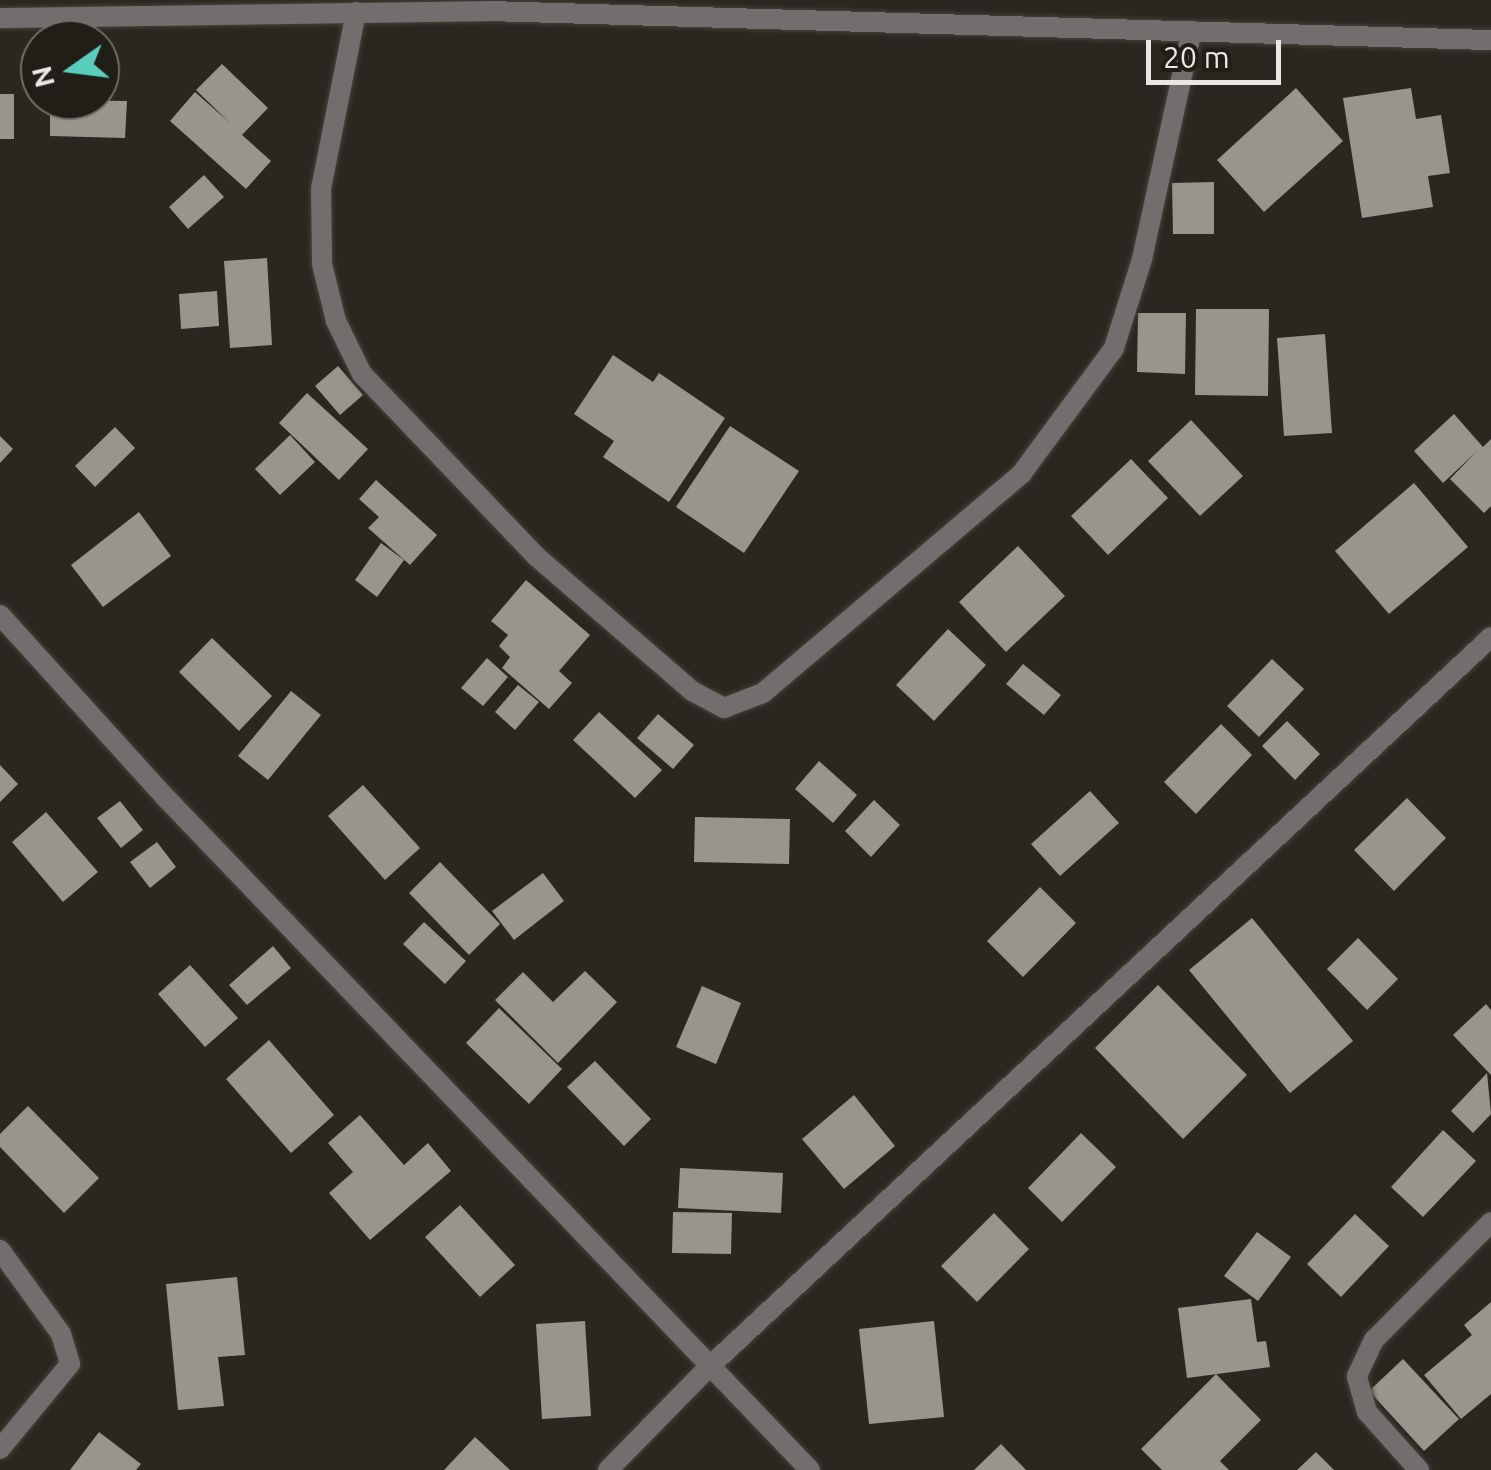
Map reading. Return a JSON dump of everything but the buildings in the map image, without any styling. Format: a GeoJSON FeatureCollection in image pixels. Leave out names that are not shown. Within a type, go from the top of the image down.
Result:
{"type":"FeatureCollection","features":[{"type":"Feature","properties":{"kind":"street"},"geometry":{"type":"LineString","coordinates":[[0,18],[356,12],[1191,36],[1491,40]]}},
{"type":"Feature","properties":{"kind":"street"},"geometry":{"type":"LineString","coordinates":[[356,12],[321,188],[322,264],[336,321],[362,374],[537,557],[692,691],[724,708],[763,693],[1022,474],[1114,348],[1142,260],[1191,36]]}},
{"type":"Feature","properties":{"kind":"street"},"geometry":{"type":"LineString","coordinates":[[0,615],[708,1368],[810,1470]]}},
{"type":"Feature","properties":{"kind":"street"},"geometry":{"type":"LineString","coordinates":[[608,1470],[708,1368],[1491,637]]}},
{"type":"Feature","properties":{"kind":"street"},"geometry":{"type":"LineString","coordinates":[[1419,1470],[1367,1412],[1357,1376],[1374,1340],[1491,1222]]}},
{"type":"Feature","properties":{"kind":"street"},"geometry":{"type":"LineString","coordinates":[[0,1250],[62,1334],[70,1364],[0,1450]]}}]}
